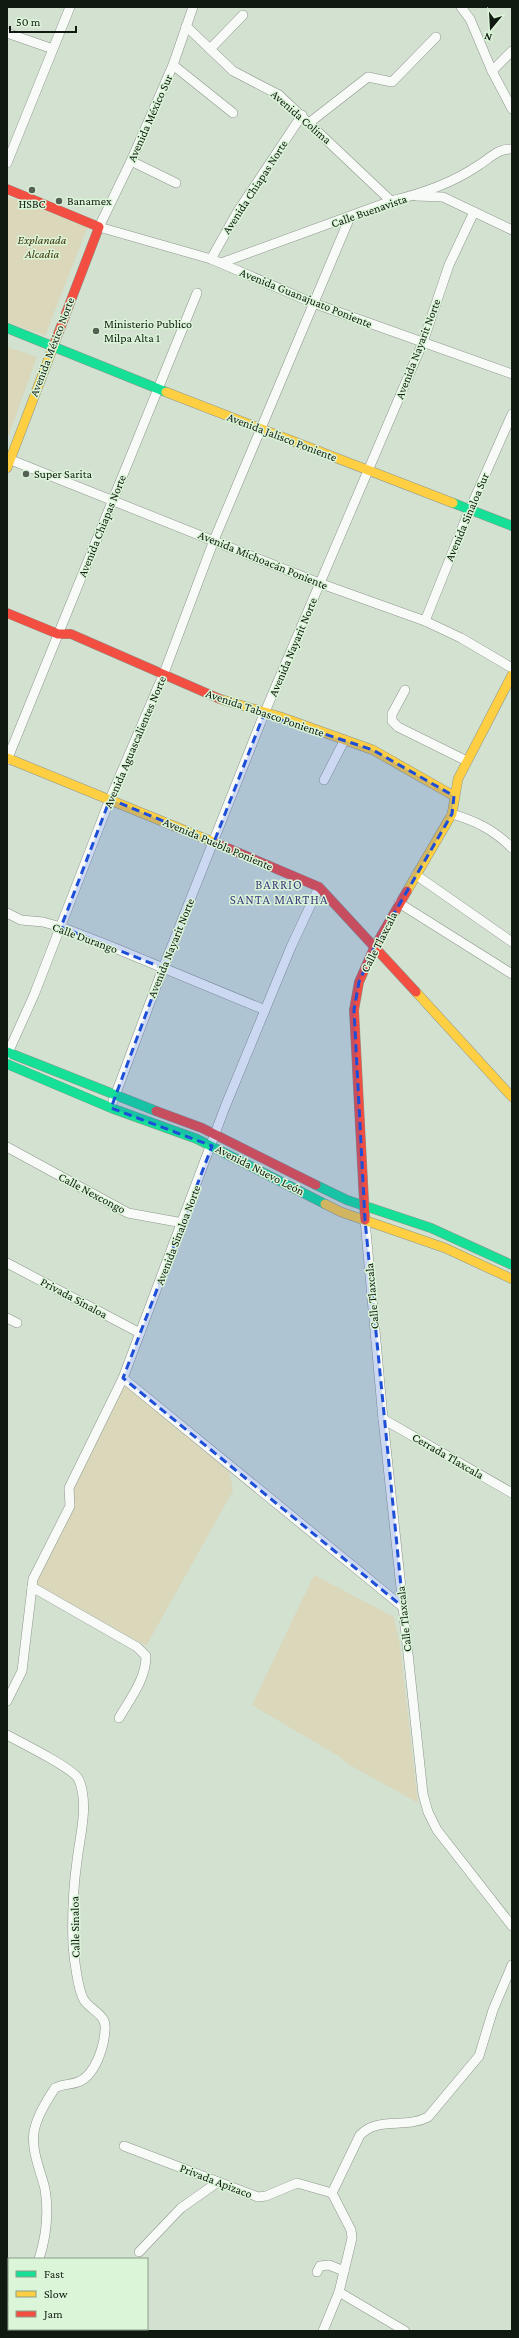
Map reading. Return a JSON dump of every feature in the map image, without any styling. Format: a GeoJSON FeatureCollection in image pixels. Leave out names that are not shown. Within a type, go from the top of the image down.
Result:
{"type":"FeatureCollection","features":[{"type":"Feature","properties":{"kind":"street"},"geometry":{"type":"LineString","coordinates":[[7,163],[70,7]]}},
{"type":"Feature","properties":{"kind":"street","name":"Avenida México Sur"},"geometry":{"type":"LineString","coordinates":[[99,227],[131,161],[173,65],[194,7]]}},
{"type":"Feature","properties":{"kind":"street"},"geometry":{"type":"LineString","coordinates":[[460,7],[470,19],[492,71],[512,109]]}},
{"type":"Feature","properties":{"kind":"street"},"geometry":{"type":"LineString","coordinates":[[210,49],[243,15]]}},
{"type":"Feature","properties":{"kind":"street","name":"Avenida Colima"},"geometry":{"type":"LineString","coordinates":[[186,26],[233,71],[256,81],[279,95],[391,201]]}},
{"type":"Feature","properties":{"kind":"street"},"geometry":{"type":"LineString","coordinates":[[7,33],[53,49]]}},
{"type":"Feature","properties":{"kind":"street"},"geometry":{"type":"LineString","coordinates":[[309,123],[368,77],[392,82],[436,37]]}},
{"type":"Feature","properties":{"kind":"street"},"geometry":{"type":"LineString","coordinates":[[492,71],[512,51]]}},
{"type":"Feature","properties":{"kind":"street"},"geometry":{"type":"LineString","coordinates":[[173,65],[233,114]]}},
{"type":"Feature","properties":{"kind":"street","name":"Avenida Chiapas Norte"},"geometry":{"type":"LineString","coordinates":[[211,259],[238,211],[302,116]]}},
{"type":"Feature","properties":{"kind":"street","name":"Calle Buenavista"},"geometry":{"type":"LineString","coordinates":[[220,263],[391,201],[413,196],[472,170],[500,151],[512,149]]}},
{"type":"Feature","properties":{"kind":"street"},"geometry":{"type":"LineString","coordinates":[[131,161],[176,183]]}},
{"type":"Feature","properties":{"kind":"street"},"geometry":{"type":"LineString","coordinates":[[7,189],[99,227]]}},
{"type":"Feature","properties":{"kind":"street"},"geometry":{"type":"LineString","coordinates":[[413,196],[443,197],[512,230]]}},
{"type":"Feature","properties":{"kind":"street","name":"Avenida Nayarit Norte"},"geometry":{"type":"LineString","coordinates":[[111,1108],[163,968],[264,714],[306,620],[319,583],[423,342],[449,265],[474,212]]}},
{"type":"Feature","properties":{"kind":"street","name":"Avenida Aguascalientes Norte"},"geometry":{"type":"LineString","coordinates":[[7,1053],[34,995],[110,799],[164,673],[214,540],[350,217]]}},
{"type":"Feature","properties":{"kind":"street","name":"Avenida Guanajuato Poniente"},"geometry":{"type":"LineString","coordinates":[[99,227],[211,259],[313,302],[512,374]]}},
{"type":"Feature","properties":{"kind":"street","name":"Avenida México Norte"},"geometry":{"type":"LineString","coordinates":[[7,468],[9,459],[52,345],[99,227]]}},
{"type":"Feature","properties":{"kind":"street","name":"Avenida Chiapas Norte"},"geometry":{"type":"LineString","coordinates":[[7,759],[197,293]]}},
{"type":"Feature","properties":{"kind":"street","name":"Avenida Jalisco Poniente"},"geometry":{"type":"LineString","coordinates":[[7,328],[52,345],[157,389],[469,511],[512,526]]}},
{"type":"Feature","properties":{"kind":"street","name":"Avenida Sinaloa Sur"},"geometry":{"type":"LineString","coordinates":[[425,622],[469,511],[512,414]]}},
{"type":"Feature","properties":{"kind":"street","name":"Avenida Michoacán Poniente"},"geometry":{"type":"LineString","coordinates":[[9,459],[319,583],[425,622],[461,638],[512,668]]}},
{"type":"Feature","properties":{"kind":"street","name":"Avenida Tabasco Poniente"},"geometry":{"type":"LineString","coordinates":[[7,613],[58,634],[71,634],[164,673],[216,698],[264,714],[281,717],[344,741],[373,750],[397,762],[454,796]]}},
{"type":"Feature","properties":{"kind":"street","name":"Calle Tlaxcala"},"geometry":{"type":"LineString","coordinates":[[512,675],[458,779],[452,814],[374,948],[359,982],[354,1010],[366,1208],[365,1220],[383,1419],[423,1794],[428,1812],[437,1830],[512,1926]]}},
{"type":"Feature","properties":{"kind":"street"},"geometry":{"type":"LineString","coordinates":[[405,690],[392,714],[392,721],[398,727],[467,761]]}},
{"type":"Feature","properties":{"kind":"street"},"geometry":{"type":"LineString","coordinates":[[324,780],[344,741]]}},
{"type":"Feature","properties":{"kind":"street","name":"Avenida Puebla Poniente"},"geometry":{"type":"LineString","coordinates":[[7,759],[110,799],[320,887],[374,948],[512,1097]]}},
{"type":"Feature","properties":{"kind":"street"},"geometry":{"type":"LineString","coordinates":[[452,814],[477,821],[512,848]]}},
{"type":"Feature","properties":{"kind":"street"},"geometry":{"type":"LineString","coordinates":[[416,875],[512,942]]}},
{"type":"Feature","properties":{"kind":"street","name":"Avenida Sinaloa Norte"},"geometry":{"type":"LineString","coordinates":[[32,1583],[67,1514],[70,1506],[69,1488],[123,1378],[265,1010],[320,887]]}},
{"type":"Feature","properties":{"kind":"street"},"geometry":{"type":"LineString","coordinates":[[399,903],[512,974]]}},
{"type":"Feature","properties":{"kind":"street","name":"Calle Durango"},"geometry":{"type":"LineString","coordinates":[[7,913],[21,920],[43,922],[60,927],[265,1010]]}},
{"type":"Feature","properties":{"kind":"street","name":"Avenida Nuevo León"},"geometry":{"type":"LineString","coordinates":[[7,1053],[216,1134],[366,1208],[431,1228],[512,1265]]}},
{"type":"Feature","properties":{"kind":"street","name":"Avenida Nuevo León"},"geometry":{"type":"LineString","coordinates":[[7,1064],[111,1108],[212,1146],[341,1212],[445,1248],[512,1278]]}},
{"type":"Feature","properties":{"kind":"street","name":"Calle Nexcongo"},"geometry":{"type":"LineString","coordinates":[[7,1147],[128,1213],[183,1223]]}},
{"type":"Feature","properties":{"kind":"street","name":"Privada Sinaloa"},"geometry":{"type":"LineString","coordinates":[[7,1263],[140,1334]]}},
{"type":"Feature","properties":{"kind":"street"},"geometry":{"type":"LineString","coordinates":[[7,1318],[17,1323]]}},
{"type":"Feature","properties":{"kind":"street"},"geometry":{"type":"LineString","coordinates":[[123,1378],[403,1607]]}},
{"type":"Feature","properties":{"kind":"street","name":"Cerrada Tlaxcala"},"geometry":{"type":"LineString","coordinates":[[383,1419],[512,1493]]}},
{"type":"Feature","properties":{"kind":"street"},"geometry":{"type":"LineString","coordinates":[[7,1701],[22,1671],[32,1583],[137,1647],[146,1656],[146,1666],[141,1681],[119,1718]]}},
{"type":"Feature","properties":{"kind":"street","name":"Calle Sinaloa"},"geometry":{"type":"LineString","coordinates":[[7,1735],[69,1770],[78,1778],[82,1792],[83,1824],[76,1873],[73,1947],[83,1999],[103,2017],[105,2023],[102,2049],[93,2068],[86,2078],[78,2082],[55,2088],[48,2098],[34,2133],[35,2149],[45,2191],[46,2208],[46,2234],[39,2258]]}},
{"type":"Feature","properties":{"kind":"street"},"geometry":{"type":"LineString","coordinates":[[323,2331],[338,2292],[352,2238],[351,2230],[332,2193],[360,2135],[367,2127],[420,2121],[428,2117],[470,2068],[483,2046],[493,2010],[512,1965]]}},
{"type":"Feature","properties":{"kind":"street","name":"Privada Apizaco"},"geometry":{"type":"LineString","coordinates":[[124,2146],[258,2197],[266,2196],[297,2183],[332,2193]]}},
{"type":"Feature","properties":{"kind":"street"},"geometry":{"type":"LineString","coordinates":[[138,2252],[181,2208],[218,2182]]}},
{"type":"Feature","properties":{"kind":"street"},"geometry":{"type":"LineString","coordinates":[[317,2272],[320,2266],[325,2265],[344,2271]]}},
{"type":"Feature","properties":{"kind":"street"},"geometry":{"type":"LineString","coordinates":[[338,2292],[405,2331]]}},
{"type":"Feature","properties":{"kind":"highlighted area"},"geometry":{"type":"Polygon","coordinates":[[[264,714],[373,750],[454,796],[452,814],[374,948],[359,982],[354,1010],[365,1220],[403,1607],[123,1378],[212,1146],[111,1108],[163,968],[61,927],[110,799],[214,842],[264,714]]]}},
{"type":"Feature","properties":{"kind":"green space","name":"Explanada Alcadia"},"geometry":{"type":"Polygon","coordinates":[[[7,196],[88,226],[45,336],[7,322],[7,196]]]}},
{"type":"Feature","properties":{"kind":"green space"},"geometry":{"type":"Polygon","coordinates":[[[7,347],[37,357],[7,440],[7,347]]]}},
{"type":"Feature","properties":{"kind":"green space"},"geometry":{"type":"Polygon","coordinates":[[[124,1385],[229,1470],[233,1491],[146,1646],[34,1583],[70,1494],[124,1385]]]}},
{"type":"Feature","properties":{"kind":"green space"},"geometry":{"type":"Polygon","coordinates":[[[314,1575],[394,1617],[400,1645],[418,1803],[348,1764],[340,1757],[252,1705],[314,1575]]]}},
{"type":"Feature","properties":{"kind":"traffic: fast"},"geometry":{"type":"LineString","coordinates":[[7,328],[166,392]]}},
{"type":"Feature","properties":{"kind":"traffic: fast"},"geometry":{"type":"LineString","coordinates":[[453,503],[512,526]]}},
{"type":"Feature","properties":{"kind":"traffic: fast"},"geometry":{"type":"LineString","coordinates":[[7,1052],[156,1111]]}},
{"type":"Feature","properties":{"kind":"traffic: fast"},"geometry":{"type":"LineString","coordinates":[[7,1064],[111,1108],[197,1139],[325,1204]]}},
{"type":"Feature","properties":{"kind":"traffic: fast"},"geometry":{"type":"LineString","coordinates":[[316,1185],[347,1200],[431,1228],[512,1265]]}},
{"type":"Feature","properties":{"kind":"traffic: slow"},"geometry":{"type":"LineString","coordinates":[[7,468],[55,342]]}},
{"type":"Feature","properties":{"kind":"traffic: slow"},"geometry":{"type":"LineString","coordinates":[[166,392],[453,503]]}},
{"type":"Feature","properties":{"kind":"traffic: slow"},"geometry":{"type":"LineString","coordinates":[[407,891],[452,814],[458,779],[512,675]]}},
{"type":"Feature","properties":{"kind":"traffic: slow"},"geometry":{"type":"LineString","coordinates":[[220,699],[281,717],[373,750],[454,796]]}},
{"type":"Feature","properties":{"kind":"traffic: slow"},"geometry":{"type":"LineString","coordinates":[[7,758],[218,844]]}},
{"type":"Feature","properties":{"kind":"traffic: slow"},"geometry":{"type":"LineString","coordinates":[[416,992],[512,1097]]}},
{"type":"Feature","properties":{"kind":"traffic: slow"},"geometry":{"type":"LineString","coordinates":[[325,1204],[341,1212],[445,1248],[512,1279]]}},
{"type":"Feature","properties":{"kind":"traffic: jam"},"geometry":{"type":"LineString","coordinates":[[7,189],[99,227],[55,342]]}},
{"type":"Feature","properties":{"kind":"traffic: jam"},"geometry":{"type":"LineString","coordinates":[[7,613],[58,634],[71,634],[220,699]]}},
{"type":"Feature","properties":{"kind":"traffic: jam"},"geometry":{"type":"LineString","coordinates":[[218,844],[319,887],[416,992]]}},
{"type":"Feature","properties":{"kind":"traffic: jam"},"geometry":{"type":"LineString","coordinates":[[365,1220],[354,1010],[359,982],[374,948],[407,891]]}},
{"type":"Feature","properties":{"kind":"traffic: jam"},"geometry":{"type":"LineString","coordinates":[[156,1111],[202,1128],[316,1185]]}},
{"type":"Feature","properties":{"kind":"place","name":"HSBC"},"geometry":{"type":"Point","coordinates":[32,190]}},
{"type":"Feature","properties":{"kind":"place","name":"Banamex"},"geometry":{"type":"Point","coordinates":[59,201]}},
{"type":"Feature","properties":{"kind":"place","name":"Ministerio Publico Milpa Alta 1"},"geometry":{"type":"Point","coordinates":[96,331]}},
{"type":"Feature","properties":{"kind":"place","name":"Super Sarita"},"geometry":{"type":"Point","coordinates":[26,474]}},
{"type":"Feature","properties":{"kind":"district","name":"BARRIO SANTA MARTHA"},"geometry":{"type":"Point","coordinates":[279,892]}}]}
